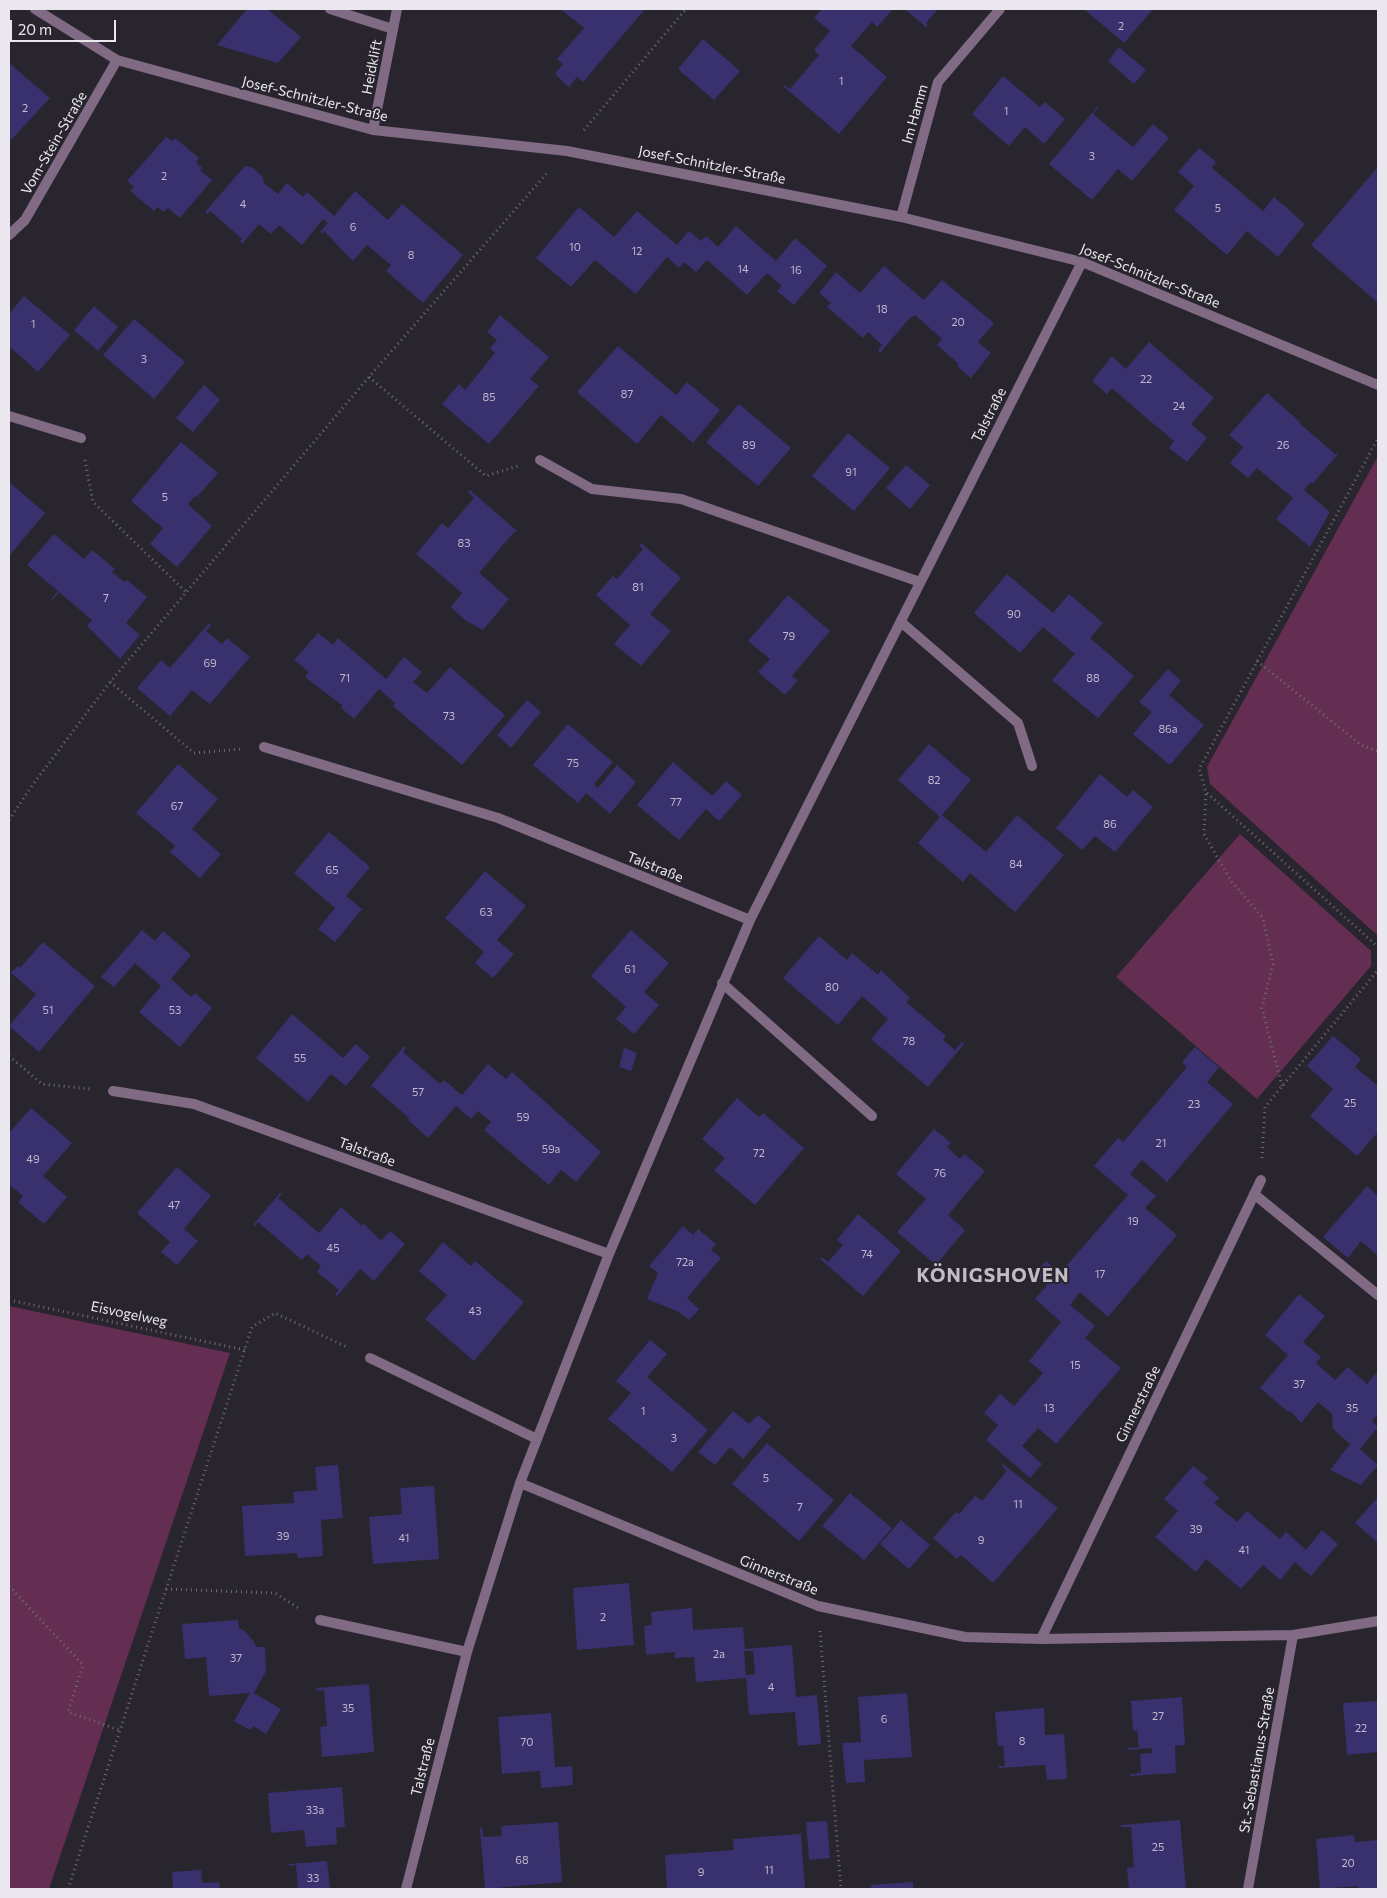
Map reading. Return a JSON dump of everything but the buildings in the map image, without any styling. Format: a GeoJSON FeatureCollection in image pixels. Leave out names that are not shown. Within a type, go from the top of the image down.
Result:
{"type":"FeatureCollection","features":[{"type":"Feature","properties":{"kind":"street","name":"Josef-Schnitzler-Straße"},"geometry":{"type":"LineString","coordinates":[[36,9],[117,60],[373,130],[566,151],[901,217],[1082,262],[1378,385]]}},
{"type":"Feature","properties":{"kind":"street"},"geometry":{"type":"LineString","coordinates":[[330,9],[393,29]]}},
{"type":"Feature","properties":{"kind":"street","name":"Heidklift"},"geometry":{"type":"LineString","coordinates":[[373,130],[397,9]]}},
{"type":"Feature","properties":{"kind":"street","name":"Im Hamm"},"geometry":{"type":"LineString","coordinates":[[901,217],[938,82],[1000,9]]}},
{"type":"Feature","properties":{"kind":"street","name":"Vom-Stein-Straße"},"geometry":{"type":"LineString","coordinates":[[9,235],[25,220],[117,60]]}},
{"type":"Feature","properties":{"kind":"street","name":"Talstraße"},"geometry":{"type":"LineString","coordinates":[[406,1889],[467,1652],[520,1484],[609,1254],[750,920],[1082,262]]}},
{"type":"Feature","properties":{"kind":"street"},"geometry":{"type":"LineString","coordinates":[[9,416],[81,438]]}},
{"type":"Feature","properties":{"kind":"street"},"geometry":{"type":"LineString","coordinates":[[540,460],[592,490],[681,499],[920,582]]}},
{"type":"Feature","properties":{"kind":"street"},"geometry":{"type":"LineString","coordinates":[[901,622],[1018,723],[1032,766]]}},
{"type":"Feature","properties":{"kind":"street","name":"Talstraße"},"geometry":{"type":"LineString","coordinates":[[264,747],[498,818],[750,920]]}},
{"type":"Feature","properties":{"kind":"street"},"geometry":{"type":"LineString","coordinates":[[722,983],[872,1116]]}},
{"type":"Feature","properties":{"kind":"street","name":"Talstraße"},"geometry":{"type":"LineString","coordinates":[[113,1091],[194,1104],[609,1254]]}},
{"type":"Feature","properties":{"kind":"street","name":"Ginnerstraße"},"geometry":{"type":"LineString","coordinates":[[1041,1639],[1261,1180]]}},
{"type":"Feature","properties":{"kind":"street"},"geometry":{"type":"LineString","coordinates":[[1254,1194],[1378,1295]]}},
{"type":"Feature","properties":{"kind":"street"},"geometry":{"type":"LineString","coordinates":[[370,1358],[537,1439]]}},
{"type":"Feature","properties":{"kind":"street","name":"Ginnerstraße"},"geometry":{"type":"LineString","coordinates":[[520,1484],[818,1606],[965,1637],[1041,1639],[1293,1635],[1378,1622]]}},
{"type":"Feature","properties":{"kind":"street"},"geometry":{"type":"LineString","coordinates":[[320,1620],[467,1652]]}},
{"type":"Feature","properties":{"kind":"street","name":"St.-Sebastianus-Straße"},"geometry":{"type":"LineString","coordinates":[[1248,1889],[1293,1635]]}},
{"type":"Feature","properties":{"kind":"path"},"geometry":{"type":"LineString","coordinates":[[9,820],[30,786],[110,682],[368,377],[566,151],[686,9]]}},
{"type":"Feature","properties":{"kind":"path"},"geometry":{"type":"LineString","coordinates":[[368,377],[486,476],[540,460]]}},
{"type":"Feature","properties":{"kind":"path"},"geometry":{"type":"LineString","coordinates":[[81,438],[93,502],[186,592]]}},
{"type":"Feature","properties":{"kind":"path"},"geometry":{"type":"LineString","coordinates":[[1282,1086],[1262,1008],[1273,964],[1263,918],[1231,881],[1204,834],[1206,793],[1199,768],[1378,438]]}},
{"type":"Feature","properties":{"kind":"path"},"geometry":{"type":"LineString","coordinates":[[1257,661],[1361,745],[1378,751]]}},
{"type":"Feature","properties":{"kind":"path"},"geometry":{"type":"LineString","coordinates":[[110,682],[194,753],[264,747]]}},
{"type":"Feature","properties":{"kind":"path"},"geometry":{"type":"LineString","coordinates":[[1206,793],[1378,947]]}},
{"type":"Feature","properties":{"kind":"path"},"geometry":{"type":"LineString","coordinates":[[1261,1180],[1265,1107],[1378,970]]}},
{"type":"Feature","properties":{"kind":"path"},"geometry":{"type":"LineString","coordinates":[[9,1056],[42,1084],[113,1091]]}},
{"type":"Feature","properties":{"kind":"path","name":"Eisvogelweg"},"geometry":{"type":"LineString","coordinates":[[9,1300],[246,1350]]}},
{"type":"Feature","properties":{"kind":"path"},"geometry":{"type":"LineString","coordinates":[[68,1889],[252,1327],[275,1312],[370,1358]]}},
{"type":"Feature","properties":{"kind":"path"},"geometry":{"type":"LineString","coordinates":[[9,1586],[83,1665],[68,1712],[119,1730]]}},
{"type":"Feature","properties":{"kind":"path"},"geometry":{"type":"LineString","coordinates":[[166,1589],[275,1593],[320,1620]]}},
{"type":"Feature","properties":{"kind":"path"},"geometry":{"type":"LineString","coordinates":[[818,1606],[841,1889]]}},
{"type":"Feature","properties":{"kind":"shaded area"},"geometry":{"type":"Polygon","coordinates":[[[1378,456],[1378,936],[1210,784],[1207,767],[1378,456]]]}},
{"type":"Feature","properties":{"kind":"shaded area"},"geometry":{"type":"Polygon","coordinates":[[[1240,834],[1371,951],[1371,966],[1257,1099],[1116,977],[1240,834]]]}},
{"type":"Feature","properties":{"kind":"shaded area"},"geometry":{"type":"Polygon","coordinates":[[[9,1306],[230,1353],[49,1889],[9,1889],[9,1306]]]}},
{"type":"Feature","properties":{"kind":"district","name":"KÖNIGSHOVEN"},"geometry":{"type":"Point","coordinates":[993,1276]}}]}
